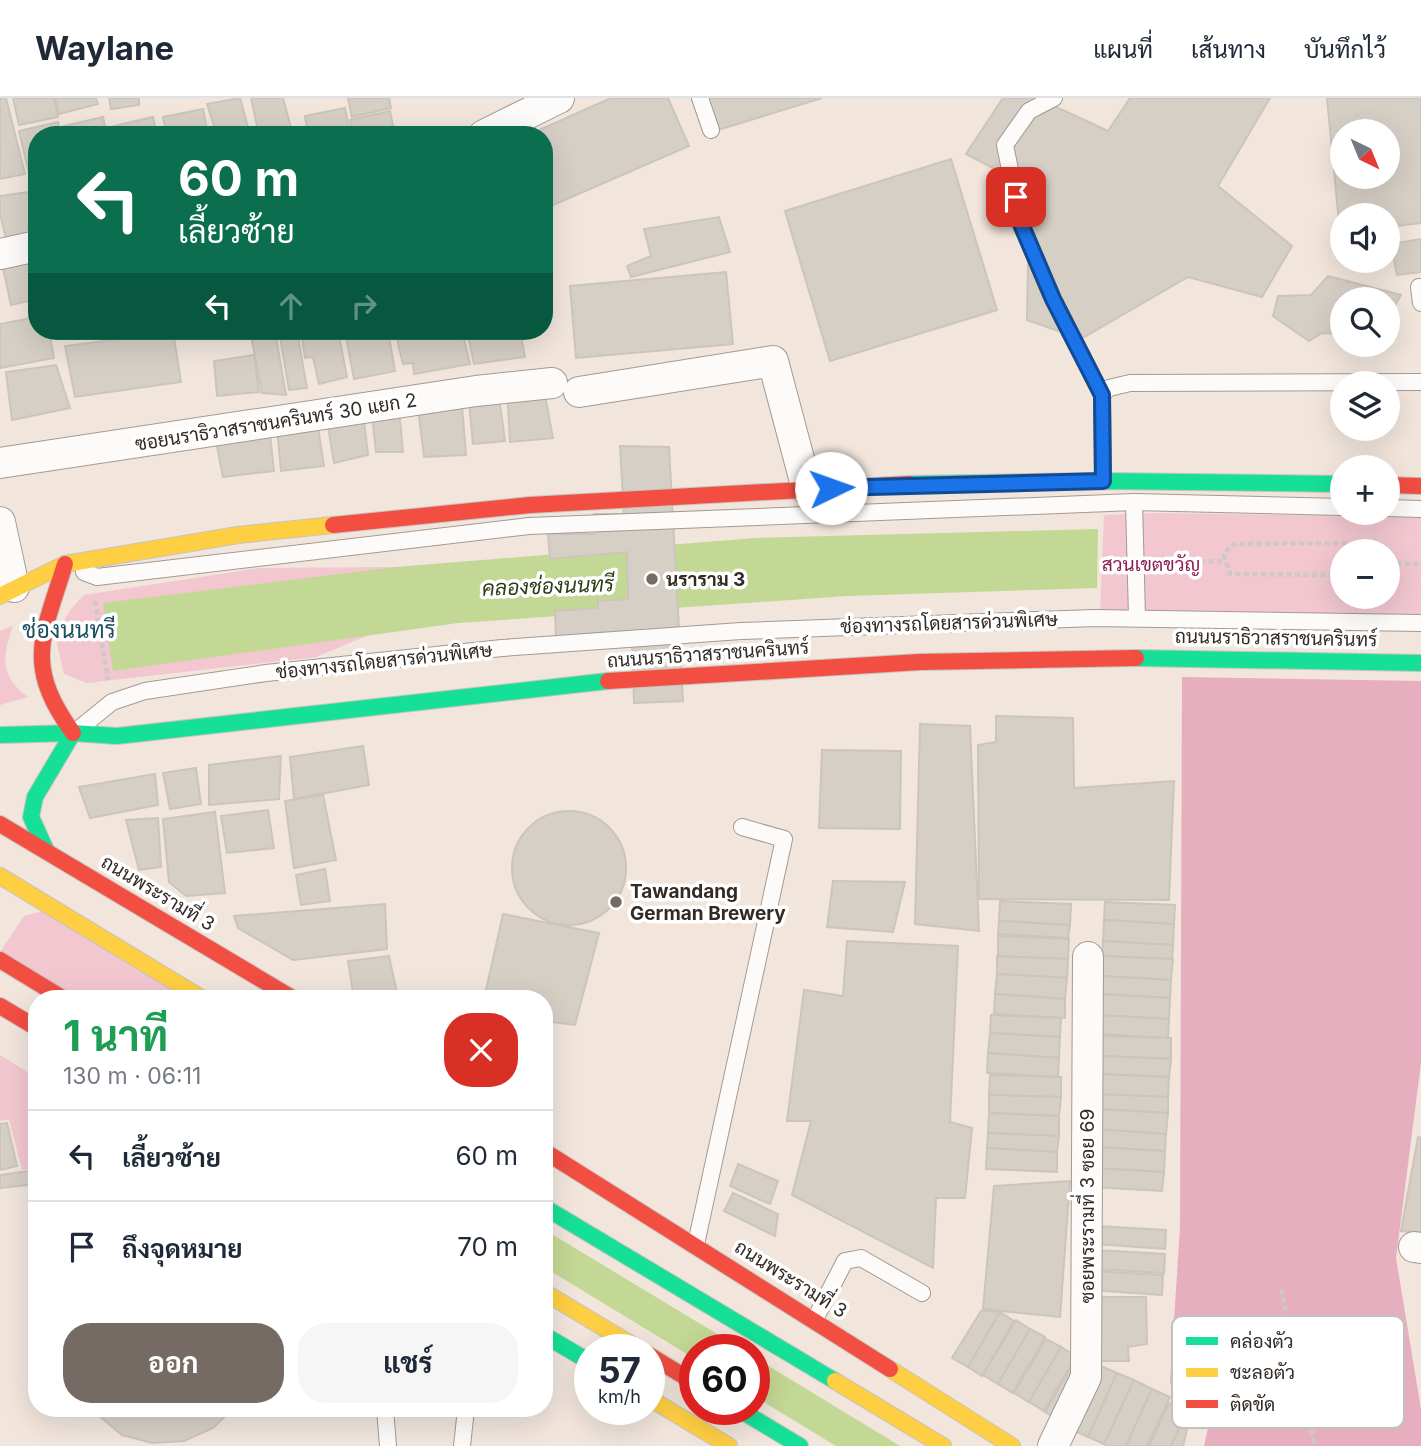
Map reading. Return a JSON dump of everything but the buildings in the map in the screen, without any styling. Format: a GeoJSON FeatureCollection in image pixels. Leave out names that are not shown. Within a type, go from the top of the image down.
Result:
{"type":"FeatureCollection","features":[{"type":"Feature","properties":{"kind":"main road"},"geometry":{"type":"LineString","coordinates":[[5,591],[65,564],[238,535],[390,517],[570,502],[807,489],[1103,481],[1330,484]]}},
{"type":"Feature","properties":{"kind":"main road"},"geometry":{"type":"LineString","coordinates":[[1400,485],[1421,486]]}},
{"type":"Feature","properties":{"kind":"main road"},"geometry":{"type":"LineString","coordinates":[[11,862],[46,850],[31,817],[35,797],[73,733],[54,708],[40,679],[40,647],[65,564]]}},
{"type":"Feature","properties":{"kind":"main road","name":"ถนนนราธิวาสราชนครินทร์"},"geometry":{"type":"LineString","coordinates":[[0,735],[73,733],[117,737],[484,693],[752,671],[1134,655],[1421,663]]}},
{"type":"Feature","properties":{"kind":"main road","name":"ถนนพระรามที่ 3"},"geometry":{"type":"LineString","coordinates":[[0,824],[279,990]]}},
{"type":"Feature","properties":{"kind":"main road"},"geometry":{"type":"LineString","coordinates":[[0,876],[188,990]]}},
{"type":"Feature","properties":{"kind":"main road"},"geometry":{"type":"LineString","coordinates":[[0,960],[49,990]]}},
{"type":"Feature","properties":{"kind":"main road"},"geometry":{"type":"LineString","coordinates":[[0,1006],[28,1023]]}},
{"type":"Feature","properties":{"kind":"main road","name":"ถนนพระรามที่ 3"},"geometry":{"type":"LineString","coordinates":[[553,1157],[816,1319],[1012,1446]]}},
{"type":"Feature","properties":{"kind":"main road"},"geometry":{"type":"LineString","coordinates":[[553,1212],[846,1391],[943,1446]]}},
{"type":"Feature","properties":{"kind":"main road"},"geometry":{"type":"LineString","coordinates":[[553,1297],[614,1334]]}},
{"type":"Feature","properties":{"kind":"main road"},"geometry":{"type":"LineString","coordinates":[[553,1340],[574,1353]]}},
{"type":"Feature","properties":{"kind":"main road"},"geometry":{"type":"LineString","coordinates":[[665,1408],[729,1446]]}},
{"type":"Feature","properties":{"kind":"main road"},"geometry":{"type":"LineString","coordinates":[[765,1425],[795,1443]]}},
{"type":"Feature","properties":{"kind":"street"},"geometry":{"type":"LineString","coordinates":[[502,126],[559,98]]}},
{"type":"Feature","properties":{"kind":"street"},"geometry":{"type":"LineString","coordinates":[[0,254],[28,248]]}},
{"type":"Feature","properties":{"kind":"street","name":"ซอยนราธิวาสราชนครินทร์ 30 แยก 2"},"geometry":{"type":"LineString","coordinates":[[0,463],[476,391],[565,388],[773,360],[807,489]]}},
{"type":"Feature","properties":{"kind":"street"},"geometry":{"type":"LineString","coordinates":[[0,523],[5,591]]}},
{"type":"Feature","properties":{"kind":"street","name":"ซอยพระรามที่ 3 ซอย 69"},"geometry":{"type":"LineString","coordinates":[[1053,1446],[1087,1377],[1088,957]]}},
{"type":"Feature","properties":{"kind":"lane"},"geometry":{"type":"LineString","coordinates":[[700,98],[711,130]]}},
{"type":"Feature","properties":{"kind":"lane"},"geometry":{"type":"LineString","coordinates":[[1054,98],[1030,111],[1005,145],[1021,224],[1053,299],[1102,395],[1103,481]]}},
{"type":"Feature","properties":{"kind":"lane"},"geometry":{"type":"LineString","coordinates":[[1102,395],[1109,388],[1130,383],[1421,382]]}},
{"type":"Feature","properties":{"kind":"lane"},"geometry":{"type":"LineString","coordinates":[[65,564],[97,577],[529,526],[1134,502],[1330,507]]}},
{"type":"Feature","properties":{"kind":"lane"},"geometry":{"type":"LineString","coordinates":[[1134,502],[1137,617]]}},
{"type":"Feature","properties":{"kind":"lane"},"geometry":{"type":"LineString","coordinates":[[1400,508],[1421,509]]}},
{"type":"Feature","properties":{"kind":"lane","name":"ช่องทางรถโดยสารด่วนพิเศษ"},"geometry":{"type":"LineString","coordinates":[[73,733],[112,702],[145,691],[280,671],[502,648],[741,631],[1137,617],[1421,623]]}},
{"type":"Feature","properties":{"kind":"lane"},"geometry":{"type":"LineString","coordinates":[[696,1244],[784,839],[742,827]]}},
{"type":"Feature","properties":{"kind":"lane"},"geometry":{"type":"LineString","coordinates":[[816,1319],[845,1261],[861,1258],[922,1293]]}},
{"type":"Feature","properties":{"kind":"lane"},"geometry":{"type":"LineString","coordinates":[[386,1417],[388,1446]]}},
{"type":"Feature","properties":{"kind":"lane"},"geometry":{"type":"LineString","coordinates":[[461,1446],[466,1417]]}},
{"type":"Feature","properties":{"kind":"path"},"geometry":{"type":"LineString","coordinates":[[1330,543],[1237,544],[1230,547],[1224,561],[1230,574],[1239,576],[1330,575]]}},
{"type":"Feature","properties":{"kind":"path"},"geometry":{"type":"LineString","coordinates":[[1183,562],[1224,561]]}},
{"type":"Feature","properties":{"kind":"path"},"geometry":{"type":"LineString","coordinates":[[1400,563],[1421,564]]}},
{"type":"Feature","properties":{"kind":"path"},"geometry":{"type":"LineString","coordinates":[[95,601],[109,687]]}},
{"type":"Feature","properties":{"kind":"path"},"geometry":{"type":"LineString","coordinates":[[1281,1289],[1287,1316]]}},
{"type":"Feature","properties":{"kind":"path"},"geometry":{"type":"LineString","coordinates":[[1311,1428],[1315,1446]]}},
{"type":"Feature","properties":{"kind":"green space","name":"สวนเขตขวัญ"},"geometry":{"type":"Polygon","coordinates":[[[1160,513],[1330,516],[1330,525],[1400,525],[1400,517],[1421,517],[1421,615],[1100,612],[1104,515],[1160,513]]]}},
{"type":"Feature","properties":{"kind":"green space"},"geometry":{"type":"Polygon","coordinates":[[[396,567],[371,634],[316,657],[87,683],[64,674],[55,635],[71,609],[84,595],[260,568],[396,567]]]}},
{"type":"Feature","properties":{"kind":"green space"},"geometry":{"type":"Polygon","coordinates":[[[13,626],[7,647],[6,665],[12,682],[28,697],[0,705],[0,631],[13,626]]]}},
{"type":"Feature","properties":{"kind":"green space"},"geometry":{"type":"Polygon","coordinates":[[[51,909],[183,990],[45,990],[0,952],[24,916],[51,909]]]}},
{"type":"Feature","properties":{"kind":"green space"},"geometry":{"type":"Polygon","coordinates":[[[0,1055],[28,1072],[28,1169],[22,1170],[9,1119],[0,1121],[0,1055]]]}},
{"type":"Feature","properties":{"kind":"shaded area"},"geometry":{"type":"Polygon","coordinates":[[[1182,677],[1421,681],[1421,1063],[1396,1258],[1421,1409],[1421,1446],[1204,1446],[1208,1428],[1404,1428],[1404,1316],[1174,1316],[1180,1227],[1182,677]]]}},
{"type":"Feature","properties":{"kind":"shaded area"},"geometry":{"type":"Polygon","coordinates":[[[1172,1352],[1172,1385],[1170,1383],[1172,1352]]]}},
{"type":"Feature","properties":{"kind":"water","name":"คลองช่องนนทรี"},"geometry":{"type":"Polygon","coordinates":[[[1098,529],[1097,588],[847,596],[458,623],[113,671],[103,603],[396,567],[755,538],[1098,529]]]}},
{"type":"Feature","properties":{"kind":"water"},"geometry":{"type":"Polygon","coordinates":[[[553,1235],[717,1334],[679,1334],[679,1349],[665,1341],[665,1334],[654,1334],[553,1272],[553,1235]]]}},
{"type":"Feature","properties":{"kind":"water"},"geometry":{"type":"Polygon","coordinates":[[[770,1367],[900,1446],[836,1446],[770,1406],[770,1367]]]}},
{"type":"Feature","properties":{"kind":"traffic: fast"},"geometry":{"type":"LineString","coordinates":[[909,484],[1103,481],[1330,484]]}},
{"type":"Feature","properties":{"kind":"traffic: fast"},"geometry":{"type":"LineString","coordinates":[[1136,658],[1421,663]]}},
{"type":"Feature","properties":{"kind":"traffic: fast"},"geometry":{"type":"LineString","coordinates":[[0,735],[73,733],[117,736],[608,681]]}},
{"type":"Feature","properties":{"kind":"traffic: fast"},"geometry":{"type":"LineString","coordinates":[[46,850],[31,817],[35,797],[73,733]]}},
{"type":"Feature","properties":{"kind":"traffic: fast"},"geometry":{"type":"LineString","coordinates":[[553,1212],[835,1381]]}},
{"type":"Feature","properties":{"kind":"traffic: fast"},"geometry":{"type":"LineString","coordinates":[[553,1340],[574,1353]]}},
{"type":"Feature","properties":{"kind":"traffic: fast"},"geometry":{"type":"LineString","coordinates":[[765,1425],[800,1446]]}},
{"type":"Feature","properties":{"kind":"traffic: slow"},"geometry":{"type":"LineString","coordinates":[[0,596],[65,564],[238,535],[333,525]]}},
{"type":"Feature","properties":{"kind":"traffic: slow"},"geometry":{"type":"LineString","coordinates":[[0,876],[188,990]]}},
{"type":"Feature","properties":{"kind":"traffic: slow"},"geometry":{"type":"LineString","coordinates":[[553,1297],[614,1334]]}},
{"type":"Feature","properties":{"kind":"traffic: slow"},"geometry":{"type":"LineString","coordinates":[[890,1369],[1012,1446]]}},
{"type":"Feature","properties":{"kind":"traffic: slow"},"geometry":{"type":"LineString","coordinates":[[835,1381],[943,1446]]}},
{"type":"Feature","properties":{"kind":"traffic: slow"},"geometry":{"type":"LineString","coordinates":[[665,1408],[729,1446]]}},
{"type":"Feature","properties":{"kind":"traffic: jam"},"geometry":{"type":"LineString","coordinates":[[333,525],[530,505],[909,484]]}},
{"type":"Feature","properties":{"kind":"traffic: jam"},"geometry":{"type":"LineString","coordinates":[[1400,485],[1421,486]]}},
{"type":"Feature","properties":{"kind":"traffic: jam"},"geometry":{"type":"LineString","coordinates":[[65,564],[50,612],[42,651],[48,688],[73,733]]}},
{"type":"Feature","properties":{"kind":"traffic: jam"},"geometry":{"type":"LineString","coordinates":[[608,681],[920,662],[1136,658]]}},
{"type":"Feature","properties":{"kind":"traffic: jam"},"geometry":{"type":"LineString","coordinates":[[0,824],[279,990]]}},
{"type":"Feature","properties":{"kind":"traffic: jam"},"geometry":{"type":"LineString","coordinates":[[0,960],[49,990]]}},
{"type":"Feature","properties":{"kind":"traffic: jam"},"geometry":{"type":"LineString","coordinates":[[0,1006],[28,1023]]}},
{"type":"Feature","properties":{"kind":"traffic: jam"},"geometry":{"type":"LineString","coordinates":[[553,1157],[890,1369]]}},
{"type":"Feature","properties":{"kind":"traffic: jam"},"geometry":{"type":"LineString","coordinates":[[665,1365],[679,1373]]}},
{"type":"Feature","properties":{"kind":"place","name":"นราราม 3"},"geometry":{"type":"Point","coordinates":[652,579]}},
{"type":"Feature","properties":{"kind":"place","name":"Tawandang German Brewery"},"geometry":{"type":"Point","coordinates":[616,902]}},
{"type":"Feature","properties":{"kind":"district","name":"ช่องนนทรี"},"geometry":{"type":"Point","coordinates":[69,630]}},
{"type":"Feature","properties":{"kind":"route"},"geometry":{"type":"LineString","coordinates":[[831,488],[904,484],[1103,481],[1102,395],[1053,299],[1021,224],[1016,197]]}}]}
